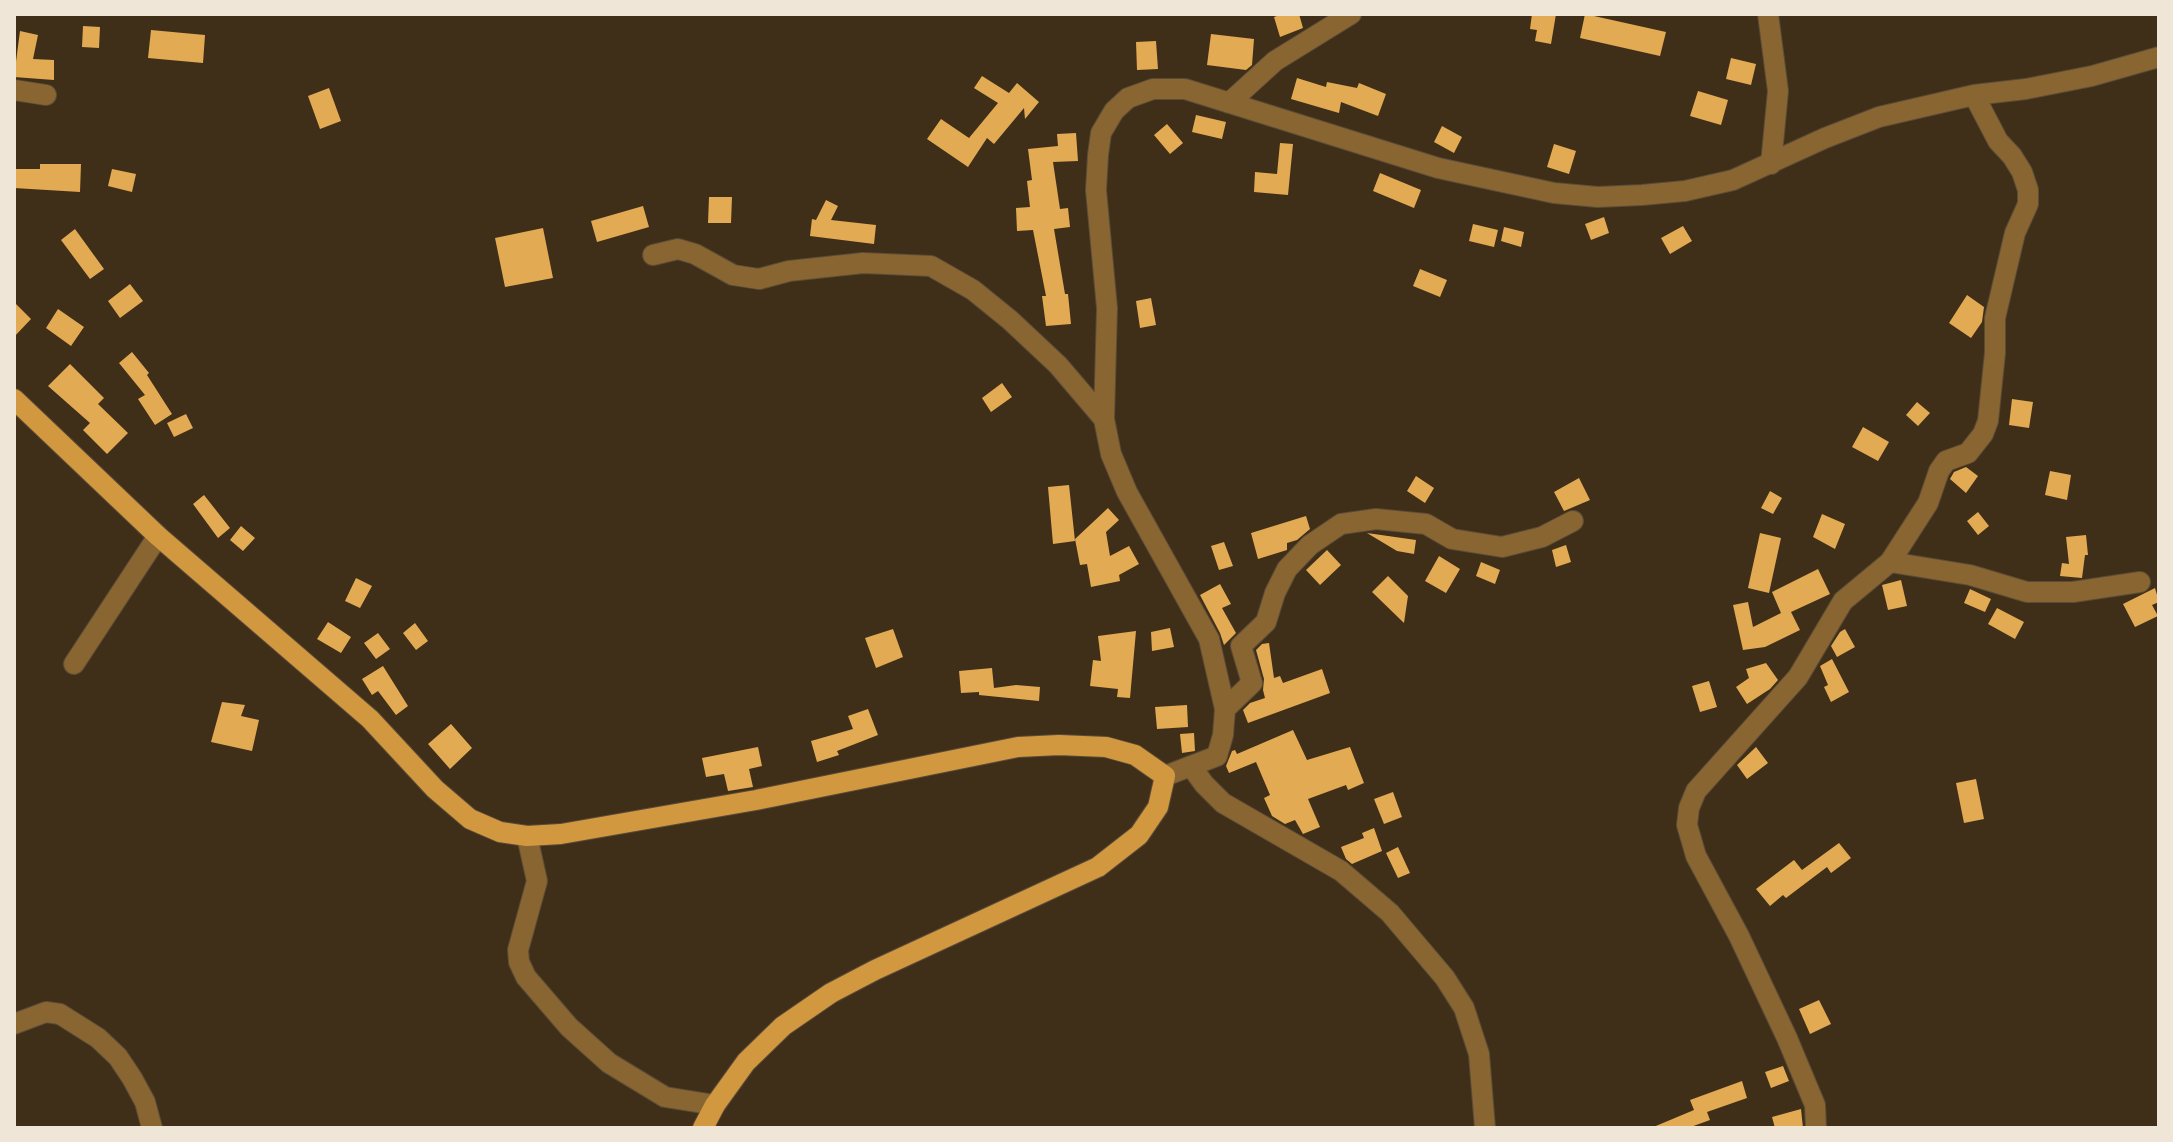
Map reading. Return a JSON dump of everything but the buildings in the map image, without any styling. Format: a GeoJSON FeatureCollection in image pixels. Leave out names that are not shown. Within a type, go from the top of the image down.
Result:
{"type":"FeatureCollection","features":[{"type":"Feature","properties":{"kind":"main road"},"geometry":{"type":"LineString","coordinates":[[14,399],[158,536],[370,719],[435,789],[470,819],[500,832],[527,836],[561,834],[756,800],[1018,747],[1106,747],[1135,755],[1165,776],[1158,807],[1139,835],[1098,867],[831,993],[783,1026],[746,1062],[715,1105],[703,1128]]}},
{"type":"Feature","properties":{"kind":"street"},"geometry":{"type":"LineString","coordinates":[[1229,103],[1275,61],[1351,14]]}},
{"type":"Feature","properties":{"kind":"street"},"geometry":{"type":"LineString","coordinates":[[1768,14],[1778,91],[1771,164]]}},
{"type":"Feature","properties":{"kind":"street"},"geometry":{"type":"LineString","coordinates":[[1165,776],[1217,756],[1225,709],[1209,639],[1127,492],[1111,454],[1104,419],[1107,308],[1096,190],[1101,133],[1114,111],[1128,98],[1153,89],[1185,89],[1438,168],[1554,193],[1598,197],[1685,191],[1733,180],[1879,117],[1974,95],[2092,76],[2159,57]]}},
{"type":"Feature","properties":{"kind":"street"},"geometry":{"type":"LineString","coordinates":[[14,90],[46,95]]}},
{"type":"Feature","properties":{"kind":"street"},"geometry":{"type":"LineString","coordinates":[[1816,1128],[1815,1105],[1787,1038],[1739,936],[1696,856],[1687,825],[1689,808],[1696,791],[1798,677],[1843,601],[1890,562],[1928,503],[1939,471],[1946,461],[1976,447],[1988,421],[1995,318],[2015,233],[2028,204],[2028,190],[2022,172],[1998,141],[1974,95]]}},
{"type":"Feature","properties":{"kind":"street"},"geometry":{"type":"LineString","coordinates":[[653,255],[678,249],[695,254],[733,275],[759,279],[789,271],[863,263],[931,266],[973,290],[1010,320],[1058,365],[1104,419]]}},
{"type":"Feature","properties":{"kind":"street"},"geometry":{"type":"LineString","coordinates":[[1225,709],[1252,683],[1241,646],[1266,622],[1287,569],[1299,554],[1341,524],[1376,519],[1426,524],[1452,539],[1502,547],[1542,537],[1573,521]]}},
{"type":"Feature","properties":{"kind":"street"},"geometry":{"type":"LineString","coordinates":[[74,664],[158,536]]}},
{"type":"Feature","properties":{"kind":"street"},"geometry":{"type":"LineString","coordinates":[[1890,562],[1970,575],[2027,592],[2073,592],[2140,582]]}},
{"type":"Feature","properties":{"kind":"street"},"geometry":{"type":"LineString","coordinates":[[1191,766],[1223,803],[1341,871],[1390,913],[1445,978],[1464,1008],[1479,1054],[1485,1128]]}},
{"type":"Feature","properties":{"kind":"street"},"geometry":{"type":"LineString","coordinates":[[527,836],[537,881],[518,950],[519,962],[526,977],[569,1027],[609,1063],[665,1097],[715,1105]]}},
{"type":"Feature","properties":{"kind":"street"},"geometry":{"type":"LineString","coordinates":[[14,1024],[46,1012],[60,1014],[98,1038],[118,1057],[132,1078],[145,1102],[152,1128]]}}]}
